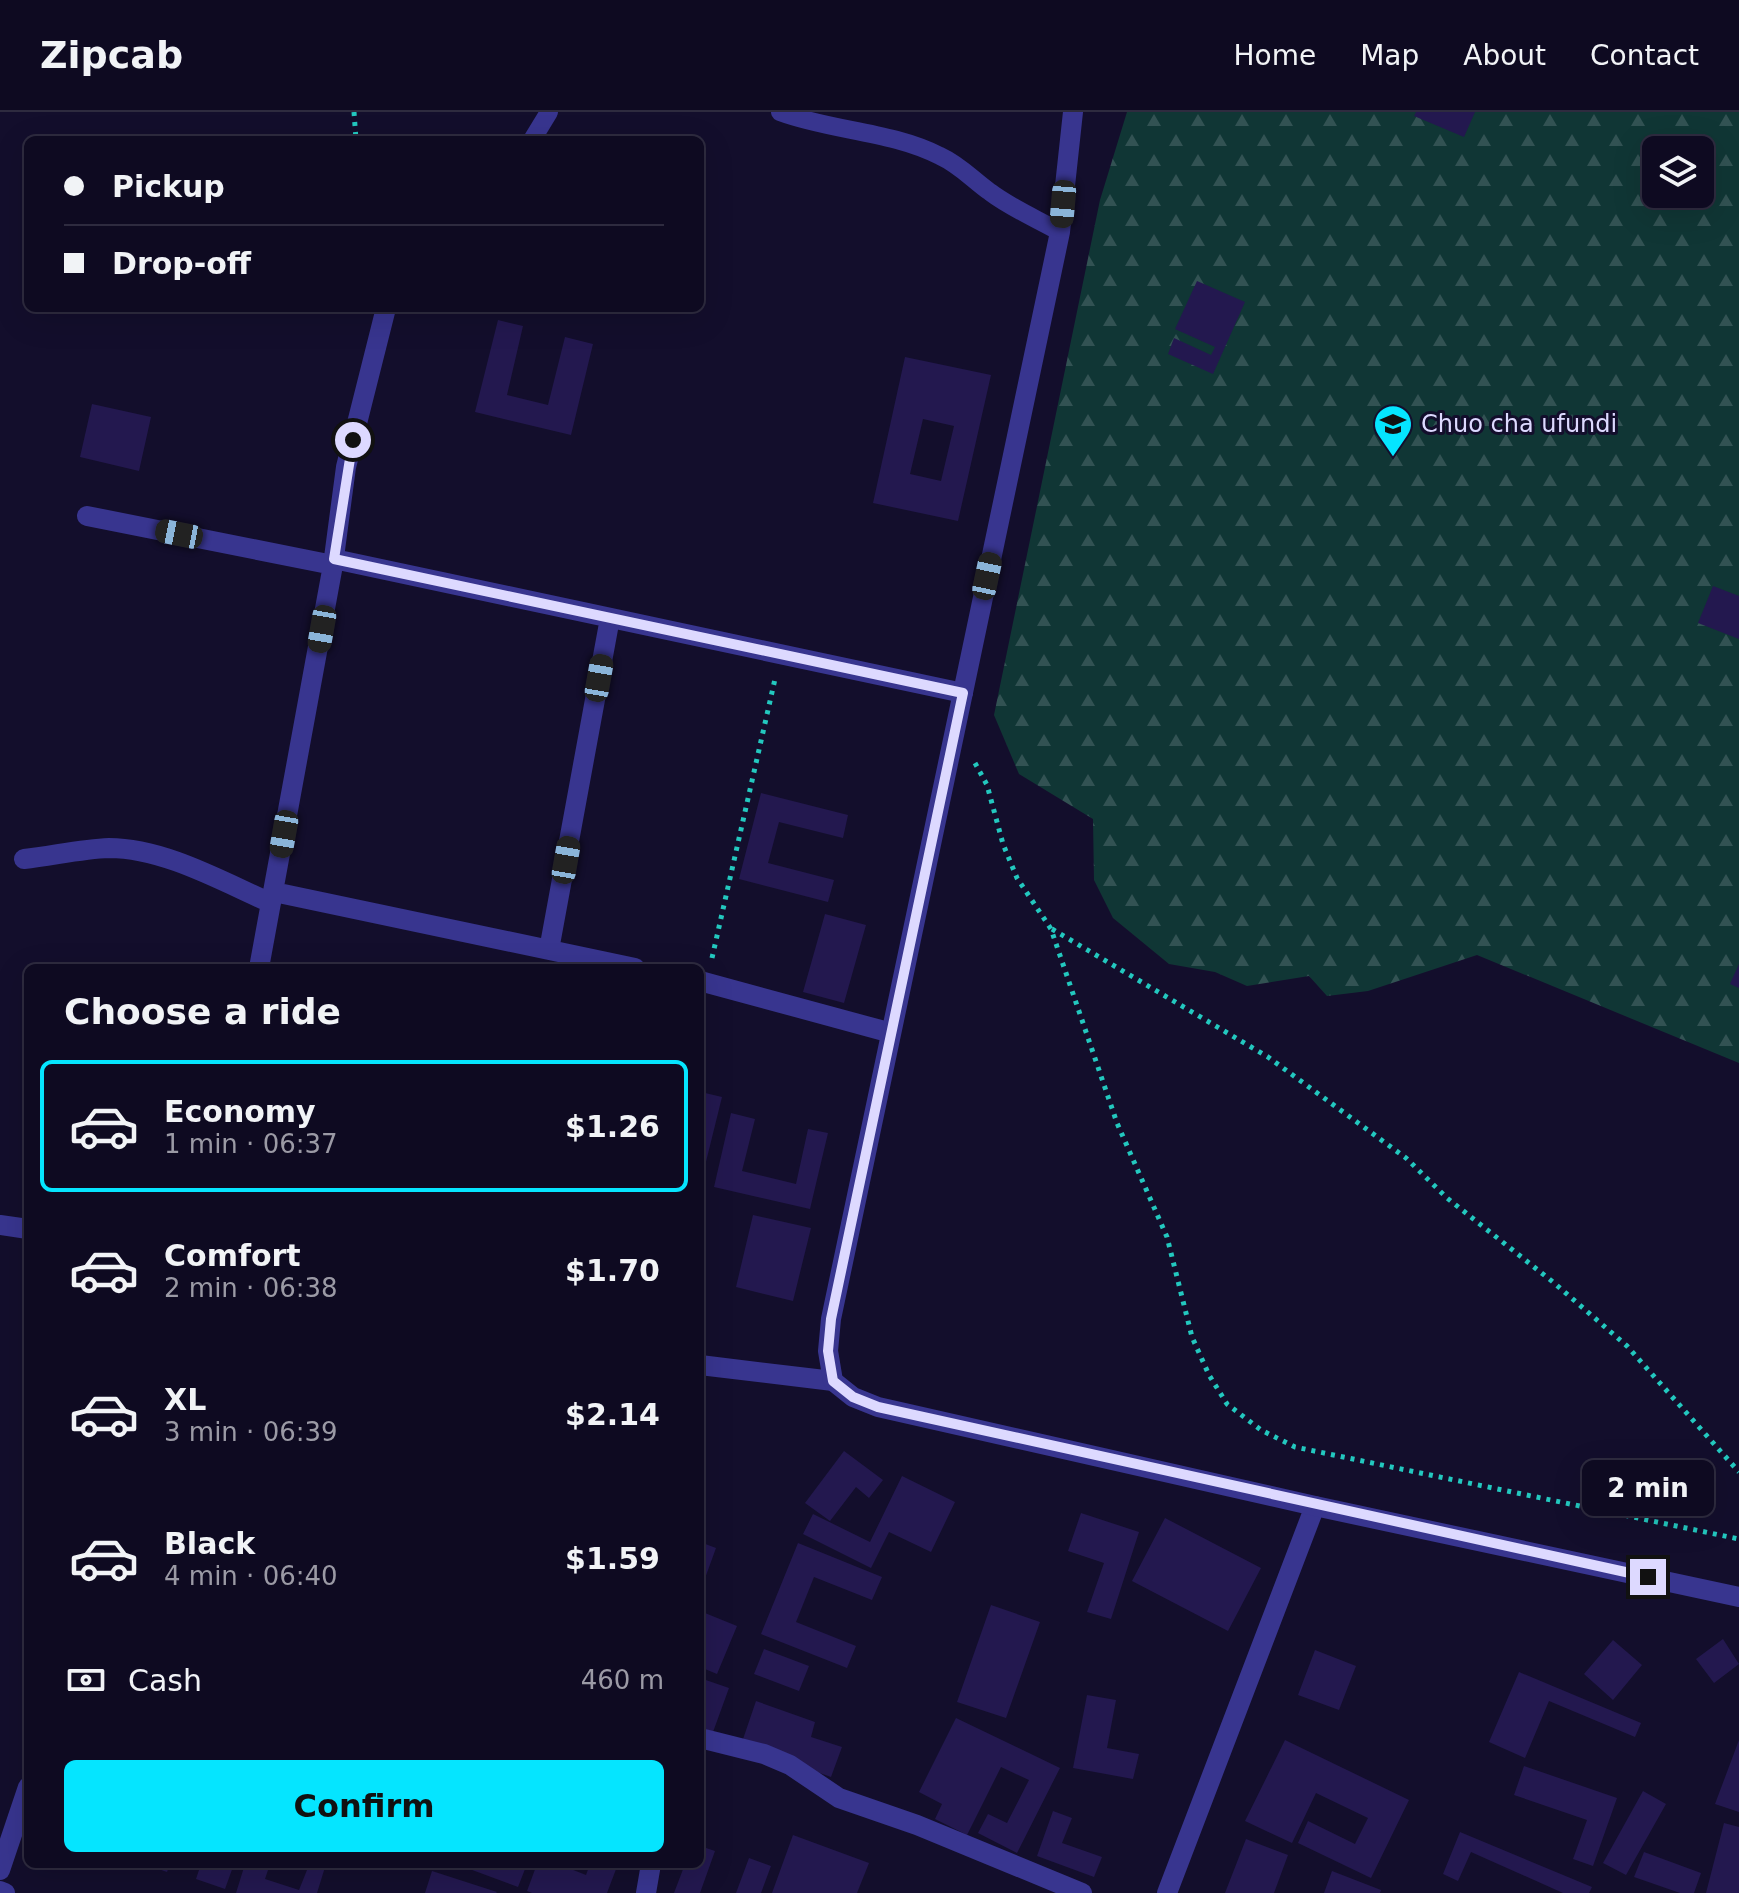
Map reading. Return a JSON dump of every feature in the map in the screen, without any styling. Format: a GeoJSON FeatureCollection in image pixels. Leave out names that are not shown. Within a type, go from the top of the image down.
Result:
{"type":"FeatureCollection","features":[{"type":"Feature","properties":{"kind":"street"},"geometry":{"type":"LineString","coordinates":[[833,1381],[828,1351],[831,1319],[888,1032],[955,737],[1060,232],[1073,112]]}},
{"type":"Feature","properties":{"kind":"street"},"geometry":{"type":"LineString","coordinates":[[260,964],[334,562],[346,467],[385,312]]}},
{"type":"Feature","properties":{"kind":"street"},"geometry":{"type":"LineString","coordinates":[[87,516],[334,562],[963,693]]}},
{"type":"Feature","properties":{"kind":"street"},"geometry":{"type":"LineString","coordinates":[[549,950],[610,618]]}},
{"type":"Feature","properties":{"kind":"street"},"geometry":{"type":"LineString","coordinates":[[24,859],[110,848],[139,853],[272,898],[616,964]]}},
{"type":"Feature","properties":{"kind":"street"},"geometry":{"type":"LineString","coordinates":[[704,982],[888,1032]]}},
{"type":"Feature","properties":{"kind":"street"},"geometry":{"type":"LineString","coordinates":[[0,1225],[24,1228]]}},
{"type":"Feature","properties":{"kind":"street"},"geometry":{"type":"LineString","coordinates":[[704,1365],[833,1381],[853,1397],[878,1407],[1315,1506],[1739,1597]]}},
{"type":"Feature","properties":{"kind":"street"},"geometry":{"type":"LineString","coordinates":[[1167,1893],[1315,1506]]}},
{"type":"Feature","properties":{"kind":"street"},"geometry":{"type":"LineString","coordinates":[[704,1739],[764,1754],[790,1765],[839,1798],[917,1825],[1082,1893]]}},
{"type":"Feature","properties":{"kind":"street"},"geometry":{"type":"LineString","coordinates":[[0,1870],[24,1799]]}},
{"type":"Feature","properties":{"kind":"street"},"geometry":{"type":"LineString","coordinates":[[646,1893],[650,1868]]}},
{"type":"Feature","properties":{"kind":"lane"},"geometry":{"type":"LineString","coordinates":[[534,136],[549,112]]}},
{"type":"Feature","properties":{"kind":"lane"},"geometry":{"type":"LineString","coordinates":[[780,112],[805,121],[902,141],[939,155],[968,172],[989,192],[1060,232]]}},
{"type":"Feature","properties":{"kind":"path"},"geometry":{"type":"LineString","coordinates":[[354,112],[356,136]]}},
{"type":"Feature","properties":{"kind":"path"},"geometry":{"type":"LineString","coordinates":[[704,978],[780,655]]}},
{"type":"Feature","properties":{"kind":"path"},"geometry":{"type":"LineString","coordinates":[[955,737],[987,785],[1003,844],[1017,878],[1051,929],[1117,1123],[1167,1237],[1192,1337],[1227,1404],[1261,1430],[1295,1447],[1739,1539]]}},
{"type":"Feature","properties":{"kind":"path"},"geometry":{"type":"LineString","coordinates":[[1051,929],[1268,1057],[1406,1158],[1447,1198],[1553,1282],[1627,1346],[1739,1472]]}},
{"type":"Feature","properties":{"kind":"green space","name":"Chuo cha ufundi"},"geometry":{"type":"Polygon","coordinates":[[[1127,112],[1739,112],[1739,1063],[1477,955],[1368,991],[1327,996],[1309,976],[1247,986],[1215,972],[1169,964],[1113,918],[1094,880],[1093,819],[1019,774],[994,715],[1100,200],[1127,112]]]}},
{"type":"Feature","properties":{"kind":"building"},"geometry":{"type":"Polygon","coordinates":[[[1416,112],[1475,112],[1464,137],[1414,116],[1416,112]]]}},
{"type":"Feature","properties":{"kind":"building"},"geometry":{"type":"Polygon","coordinates":[[[1197,281],[1245,302],[1213,374],[1168,354],[1174,338],[1211,355],[1215,347],[1175,329],[1197,281]]]}},
{"type":"Feature","properties":{"kind":"building"},"geometry":{"type":"Polygon","coordinates":[[[498,320],[523,326],[507,395],[548,405],[565,337],[593,344],[571,435],[475,412],[498,320]]]}},
{"type":"Feature","properties":{"kind":"building"},"geometry":{"type":"Polygon","coordinates":[[[905,357],[991,375],[958,521],[873,503],[905,357]],[[923,419],[910,474],[941,481],[954,426],[923,419]]]}},
{"type":"Feature","properties":{"kind":"building"},"geometry":{"type":"Polygon","coordinates":[[[92,404],[151,417],[139,471],[80,457],[92,404]]]}},
{"type":"Feature","properties":{"kind":"building"},"geometry":{"type":"Polygon","coordinates":[[[1713,586],[1739,596],[1739,639],[1698,623],[1713,586]]]}},
{"type":"Feature","properties":{"kind":"building"},"geometry":{"type":"Polygon","coordinates":[[[761,793],[848,815],[843,838],[779,822],[768,863],[834,880],[828,902],[739,879],[761,793]]]}},
{"type":"Feature","properties":{"kind":"building"},"geometry":{"type":"Polygon","coordinates":[[[825,914],[866,925],[844,1003],[803,992],[825,914]]]}},
{"type":"Feature","properties":{"kind":"building"},"geometry":{"type":"Polygon","coordinates":[[[1739,964],[1739,988],[1730,984],[1739,964]]]}},
{"type":"Feature","properties":{"kind":"building"},"geometry":{"type":"Polygon","coordinates":[[[704,1093],[722,1097],[704,1170],[704,1093]]]}},
{"type":"Feature","properties":{"kind":"building"},"geometry":{"type":"Polygon","coordinates":[[[731,1113],[755,1119],[742,1171],[796,1184],[808,1129],[828,1133],[810,1209],[714,1187],[731,1113]]]}},
{"type":"Feature","properties":{"kind":"building"},"geometry":{"type":"Polygon","coordinates":[[[753,1215],[811,1228],[793,1301],[736,1287],[753,1215]]]}},
{"type":"Feature","properties":{"kind":"building"},"geometry":{"type":"Polygon","coordinates":[[[844,1451],[883,1480],[869,1498],[856,1487],[830,1521],[805,1503],[844,1451]]]}},
{"type":"Feature","properties":{"kind":"building"},"geometry":{"type":"Polygon","coordinates":[[[902,1476],[955,1502],[931,1552],[889,1532],[871,1568],[803,1534],[813,1514],[870,1542],[902,1476]]]}},
{"type":"Feature","properties":{"kind":"building"},"geometry":{"type":"Polygon","coordinates":[[[1081,1513],[1139,1532],[1111,1619],[1087,1612],[1104,1563],[1068,1551],[1081,1513]]]}},
{"type":"Feature","properties":{"kind":"building"},"geometry":{"type":"Polygon","coordinates":[[[1165,1518],[1261,1568],[1228,1631],[1132,1581],[1165,1518]]]}},
{"type":"Feature","properties":{"kind":"building"},"geometry":{"type":"Polygon","coordinates":[[[798,1543],[882,1577],[872,1600],[814,1577],[796,1622],[856,1646],[847,1668],[761,1634],[798,1543]]]}},
{"type":"Feature","properties":{"kind":"building"},"geometry":{"type":"Polygon","coordinates":[[[704,1544],[716,1548],[704,1581],[704,1544]]]}},
{"type":"Feature","properties":{"kind":"building"},"geometry":{"type":"Polygon","coordinates":[[[991,1605],[1040,1622],[1006,1718],[957,1702],[991,1605]]]}},
{"type":"Feature","properties":{"kind":"building"},"geometry":{"type":"Polygon","coordinates":[[[704,1613],[737,1626],[717,1674],[704,1669],[704,1613]]]}},
{"type":"Feature","properties":{"kind":"building"},"geometry":{"type":"Polygon","coordinates":[[[1723,1639],[1739,1664],[1714,1683],[1696,1659],[1723,1639]]]}},
{"type":"Feature","properties":{"kind":"building"},"geometry":{"type":"Polygon","coordinates":[[[1613,1640],[1642,1665],[1613,1700],[1584,1674],[1613,1640]]]}},
{"type":"Feature","properties":{"kind":"building"},"geometry":{"type":"Polygon","coordinates":[[[764,1649],[809,1666],[799,1691],[754,1674],[764,1649]]]}},
{"type":"Feature","properties":{"kind":"building"},"geometry":{"type":"Polygon","coordinates":[[[1315,1650],[1356,1666],[1339,1710],[1298,1695],[1315,1650]]]}},
{"type":"Feature","properties":{"kind":"building"},"geometry":{"type":"Polygon","coordinates":[[[1519,1672],[1641,1723],[1635,1737],[1549,1701],[1525,1758],[1489,1742],[1519,1672]]]}},
{"type":"Feature","properties":{"kind":"building"},"geometry":{"type":"Polygon","coordinates":[[[704,1679],[729,1688],[713,1732],[704,1729],[704,1679]]]}},
{"type":"Feature","properties":{"kind":"building"},"geometry":{"type":"Polygon","coordinates":[[[1087,1695],[1116,1700],[1107,1748],[1139,1754],[1133,1779],[1073,1768],[1087,1695]]]}},
{"type":"Feature","properties":{"kind":"building"},"geometry":{"type":"Polygon","coordinates":[[[756,1701],[815,1722],[811,1737],[842,1747],[831,1777],[741,1745],[756,1701]]]}},
{"type":"Feature","properties":{"kind":"building"},"geometry":{"type":"Polygon","coordinates":[[[956,1718],[1060,1768],[1017,1853],[978,1833],[988,1814],[1007,1823],[1029,1780],[1001,1767],[967,1835],[935,1819],[942,1804],[919,1792],[956,1718]]]}},
{"type":"Feature","properties":{"kind":"building"},"geometry":{"type":"Polygon","coordinates":[[[1285,1740],[1409,1800],[1371,1878],[1298,1843],[1308,1821],[1355,1844],[1368,1818],[1316,1793],[1292,1843],[1245,1821],[1285,1740]]]}},
{"type":"Feature","properties":{"kind":"building"},"geometry":{"type":"Polygon","coordinates":[[[1739,1740],[1739,1812],[1715,1804],[1739,1740]]]}},
{"type":"Feature","properties":{"kind":"building"},"geometry":{"type":"Polygon","coordinates":[[[1524,1766],[1617,1798],[1593,1866],[1573,1859],[1587,1820],[1514,1795],[1524,1766]]]}},
{"type":"Feature","properties":{"kind":"building"},"geometry":{"type":"Polygon","coordinates":[[[1643,1791],[1666,1804],[1626,1875],[1603,1863],[1643,1791]]]}},
{"type":"Feature","properties":{"kind":"building"},"geometry":{"type":"Polygon","coordinates":[[[1053,1811],[1072,1818],[1062,1843],[1102,1857],[1094,1877],[1037,1856],[1053,1811]]]}},
{"type":"Feature","properties":{"kind":"building"},"geometry":{"type":"Polygon","coordinates":[[[1724,1823],[1739,1827],[1739,1893],[1706,1893],[1724,1823]]]}},
{"type":"Feature","properties":{"kind":"building"},"geometry":{"type":"Polygon","coordinates":[[[1460,1832],[1592,1887],[1589,1893],[1563,1893],[1471,1852],[1458,1881],[1443,1874],[1460,1832]]]}},
{"type":"Feature","properties":{"kind":"building"},"geometry":{"type":"Polygon","coordinates":[[[793,1835],[869,1863],[857,1893],[772,1893],[793,1835]]]}},
{"type":"Feature","properties":{"kind":"building"},"geometry":{"type":"Polygon","coordinates":[[[1246,1839],[1288,1855],[1274,1893],[1225,1893],[1246,1839]]]}},
{"type":"Feature","properties":{"kind":"building"},"geometry":{"type":"Polygon","coordinates":[[[704,1847],[715,1851],[700,1893],[674,1893],[683,1868],[704,1868],[704,1847]]]}},
{"type":"Feature","properties":{"kind":"building"},"geometry":{"type":"Polygon","coordinates":[[[1644,1852],[1701,1873],[1694,1893],[1680,1893],[1634,1877],[1644,1852]]]}},
{"type":"Feature","properties":{"kind":"building"},"geometry":{"type":"Polygon","coordinates":[[[749,1858],[771,1866],[761,1893],[736,1893],[749,1858]]]}},
{"type":"Feature","properties":{"kind":"building"},"geometry":{"type":"Polygon","coordinates":[[[200,1868],[233,1868],[225,1889],[196,1879],[200,1868]]]}},
{"type":"Feature","properties":{"kind":"building"},"geometry":{"type":"Polygon","coordinates":[[[244,1868],[269,1868],[265,1879],[299,1890],[307,1870],[302,1868],[325,1868],[317,1893],[236,1893],[244,1868]]]}},
{"type":"Feature","properties":{"kind":"building"},"geometry":{"type":"Polygon","coordinates":[[[467,1868],[525,1868],[518,1887],[467,1868]]]}},
{"type":"Feature","properties":{"kind":"building"},"geometry":{"type":"Polygon","coordinates":[[[536,1868],[568,1868],[586,1875],[589,1868],[616,1868],[607,1893],[527,1891],[536,1868]]]}},
{"type":"Feature","properties":{"kind":"building"},"geometry":{"type":"Polygon","coordinates":[[[432,1871],[497,1892],[425,1893],[432,1871]]]}},
{"type":"Feature","properties":{"kind":"building"},"geometry":{"type":"Polygon","coordinates":[[[1332,1871],[1381,1890],[1380,1893],[1324,1893],[1332,1871]]]}},
{"type":"Feature","properties":{"kind":"place","name":"Chuo cha ufundi"},"geometry":{"type":"Point","coordinates":[1393,458]}},
{"type":"Feature","properties":{"kind":"route"},"geometry":{"type":"LineString","coordinates":[[353,440],[346,467],[334,559],[963,693],[888,1032],[831,1319],[828,1351],[833,1381],[853,1397],[878,1407],[1315,1506],[1648,1577]]}}]}
